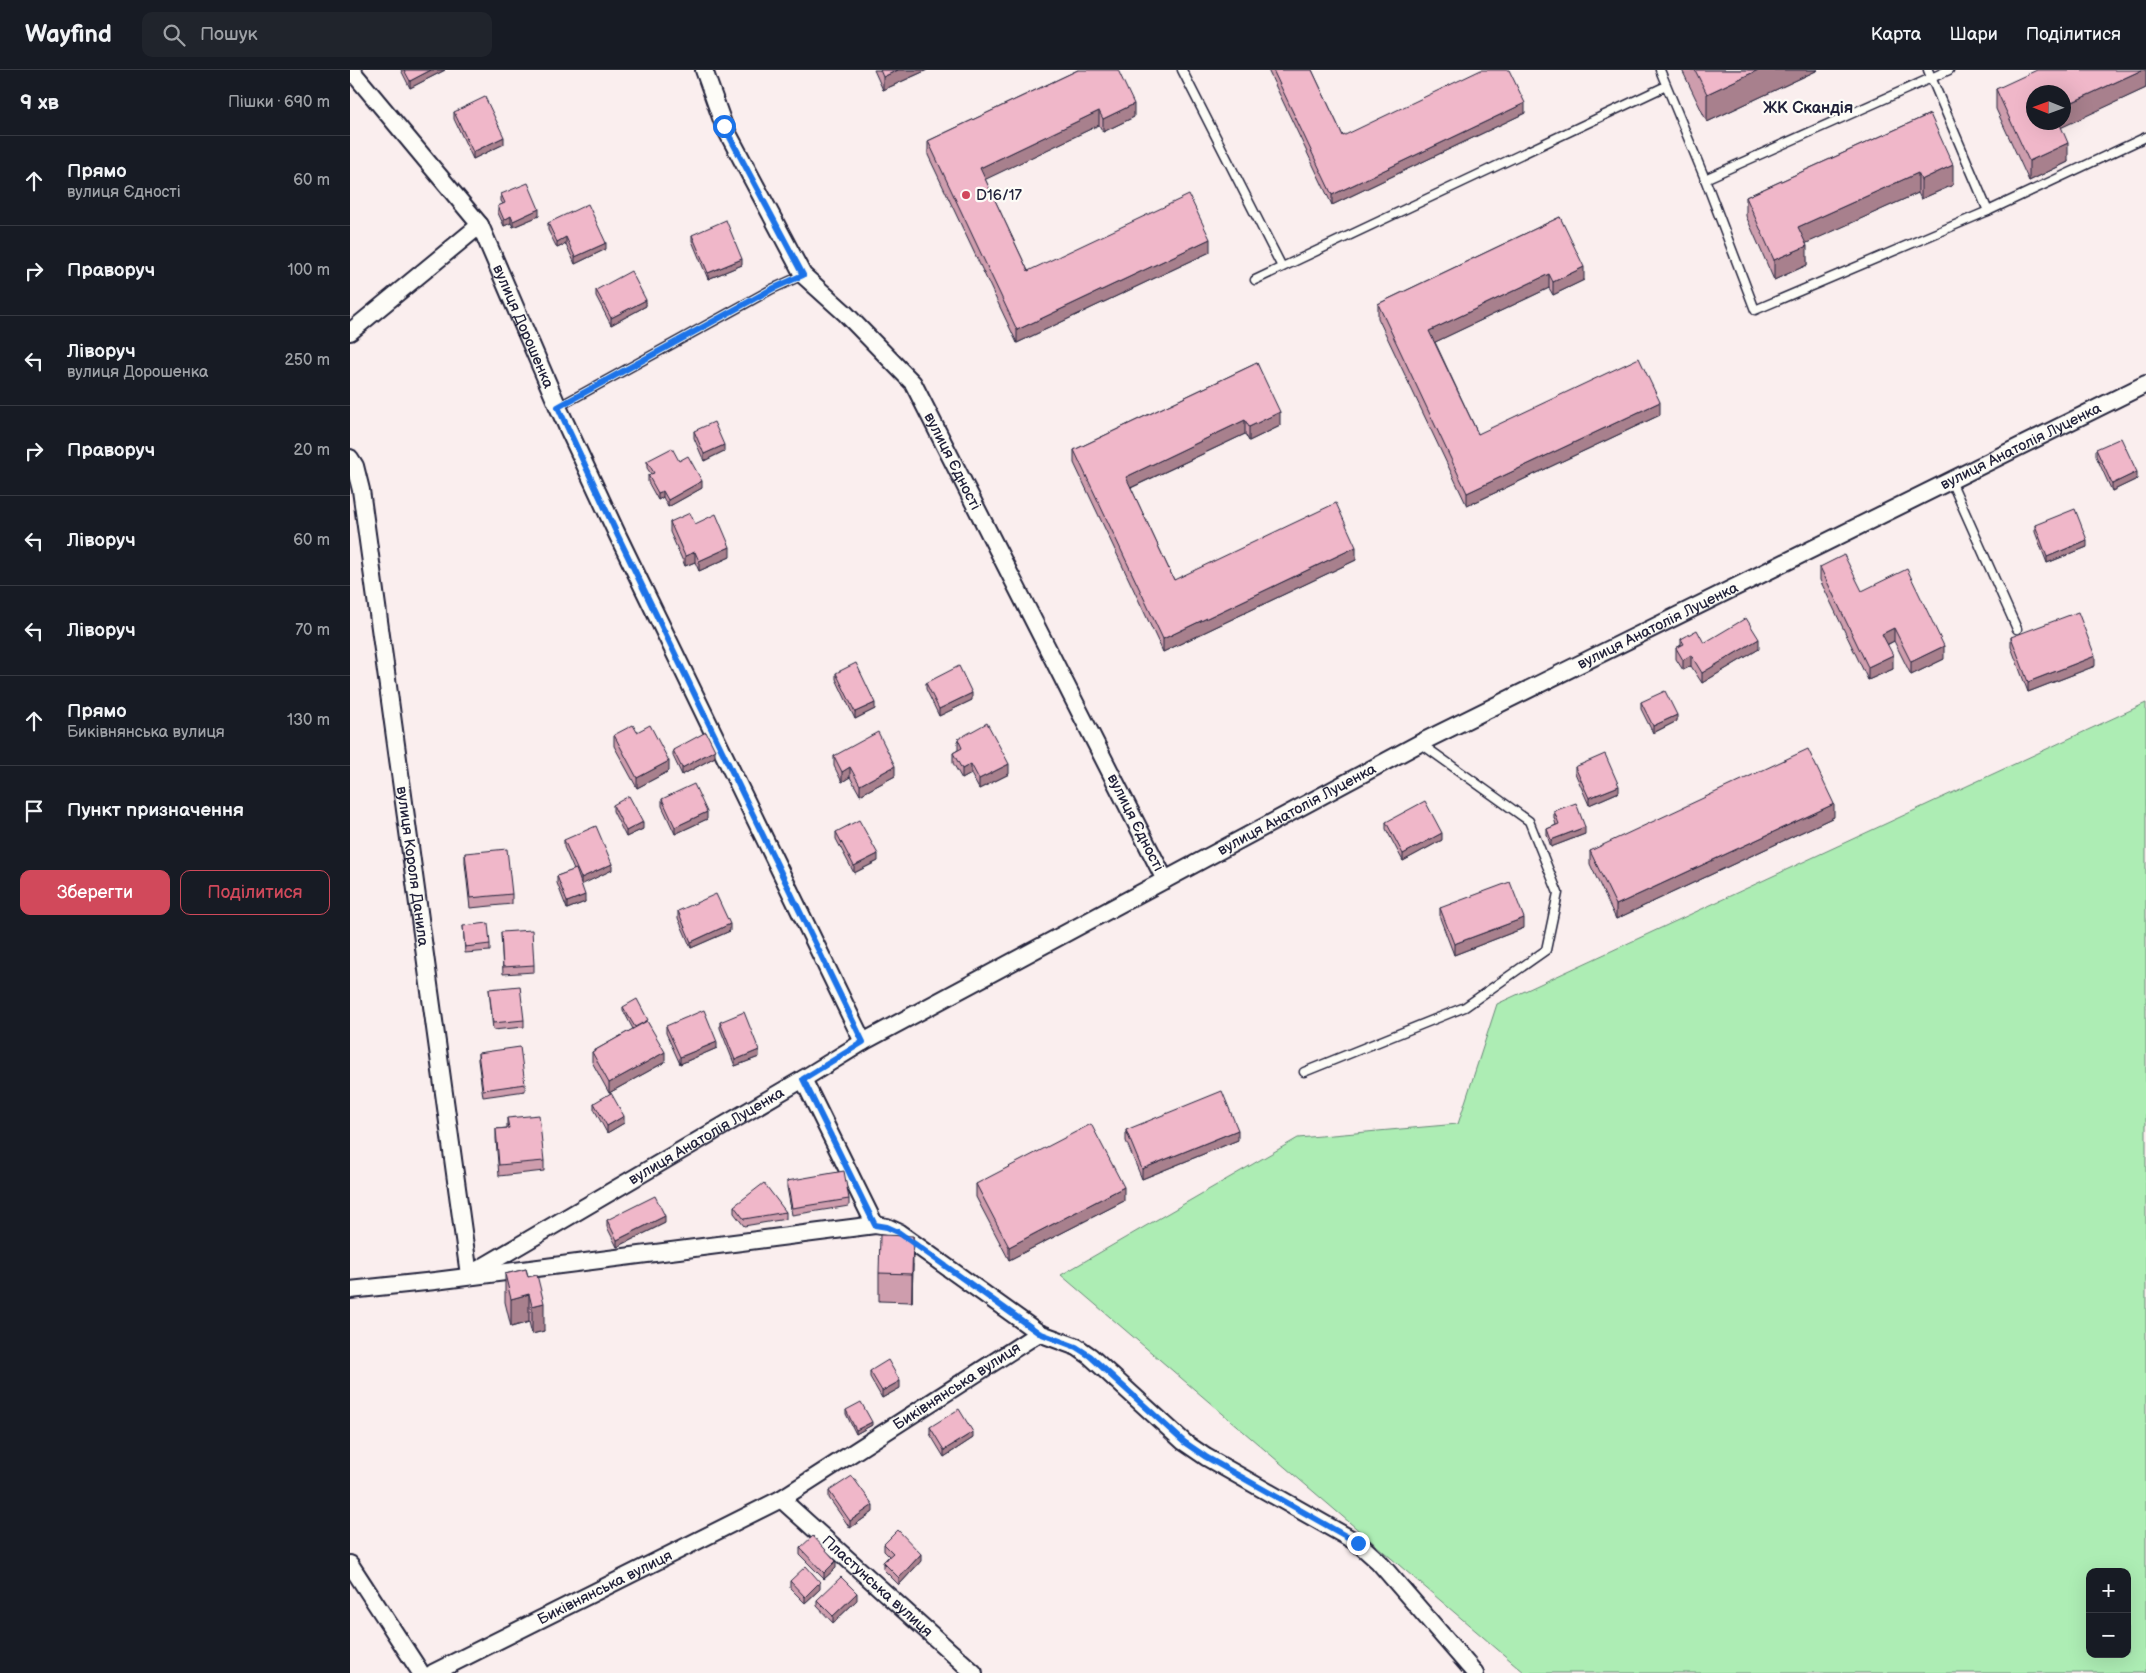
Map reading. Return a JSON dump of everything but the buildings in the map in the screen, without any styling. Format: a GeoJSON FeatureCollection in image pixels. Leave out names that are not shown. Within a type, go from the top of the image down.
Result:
{"type":"FeatureCollection","features":[{"type":"Feature","properties":{"kind":"street","name":"вулиця Дорошенка"},"geometry":{"type":"LineString","coordinates":[[351,70],[480,225],[558,407],[622,545],[863,1042]]}},
{"type":"Feature","properties":{"kind":"street","name":"вулиця Єдності"},"geometry":{"type":"LineString","coordinates":[[704,70],[724,126],[803,275],[845,313],[913,384],[1165,880]]}},
{"type":"Feature","properties":{"kind":"street"},"geometry":{"type":"LineString","coordinates":[[350,332],[480,225]]}},
{"type":"Feature","properties":{"kind":"street","name":"вулиця Анатолія Луценка"},"geometry":{"type":"LineString","coordinates":[[469,1275],[863,1042],[1420,743],[1950,479],[2146,384]]}},
{"type":"Feature","properties":{"kind":"street","name":"вулиця Короля Данила"},"geometry":{"type":"LineString","coordinates":[[350,458],[361,490],[469,1275]]}},
{"type":"Feature","properties":{"kind":"street"},"geometry":{"type":"LineString","coordinates":[[803,1079],[875,1225]]}},
{"type":"Feature","properties":{"kind":"street","name":"вулиця Анатолія Луценка"},"geometry":{"type":"LineString","coordinates":[[350,1290],[435,1281],[469,1275],[875,1225],[887,1227],[898,1232],[1039,1333]]}},
{"type":"Feature","properties":{"kind":"street"},"geometry":{"type":"LineString","coordinates":[[1039,1333],[1076,1347],[1090,1356],[1184,1442],[1206,1457],[1358,1543],[1378,1561],[1475,1673]]}},
{"type":"Feature","properties":{"kind":"street","name":"Биківнянська вулиця"},"geometry":{"type":"LineString","coordinates":[[433,1673],[781,1499],[1039,1333]]}},
{"type":"Feature","properties":{"kind":"street","name":"Пластунська вулиця"},"geometry":{"type":"LineString","coordinates":[[781,1499],[974,1673]]}},
{"type":"Feature","properties":{"kind":"street"},"geometry":{"type":"LineString","coordinates":[[350,1564],[421,1673]]}},
{"type":"Feature","properties":{"kind":"lane"},"geometry":{"type":"LineString","coordinates":[[1182,70],[1282,267]]}},
{"type":"Feature","properties":{"kind":"lane"},"geometry":{"type":"LineString","coordinates":[[1660,70],[1705,179],[1754,310],[1988,211],[2146,137]]}},
{"type":"Feature","properties":{"kind":"lane"},"geometry":{"type":"LineString","coordinates":[[1705,179],[1930,74],[1949,70]]}},
{"type":"Feature","properties":{"kind":"lane"},"geometry":{"type":"LineString","coordinates":[[1930,74],[1988,211]]}},
{"type":"Feature","properties":{"kind":"lane"},"geometry":{"type":"LineString","coordinates":[[1255,280],[1666,86]]}},
{"type":"Feature","properties":{"kind":"lane"},"geometry":{"type":"LineString","coordinates":[[558,407],[772,289],[803,275]]}},
{"type":"Feature","properties":{"kind":"lane"},"geometry":{"type":"LineString","coordinates":[[1950,479],[2018,629]]}},
{"type":"Feature","properties":{"kind":"lane"},"geometry":{"type":"LineString","coordinates":[[1304,1072],[1465,1007],[1546,950],[1558,893],[1529,821],[1420,743]]}},
{"type":"Feature","properties":{"kind":"green space"},"geometry":{"type":"Polygon","coordinates":[[[2146,703],[2146,1673],[1525,1673],[1061,1275],[1298,1138],[1458,1124],[1497,1004],[2146,703]]]}},
{"type":"Feature","properties":{"kind":"place","name":"D16/17"},"geometry":{"type":"Point","coordinates":[966,195]}},
{"type":"Feature","properties":{"kind":"district","name":"ЖК Скандія"},"geometry":{"type":"Point","coordinates":[1808,108]}},
{"type":"Feature","properties":{"kind":"route"},"geometry":{"type":"LineString","coordinates":[[724,126],[803,275],[772,289],[558,407],[618,536],[863,1042],[803,1079],[875,1225],[887,1227],[898,1232],[1039,1333],[1076,1347],[1090,1356],[1184,1442],[1206,1457],[1358,1543]]}}]}
